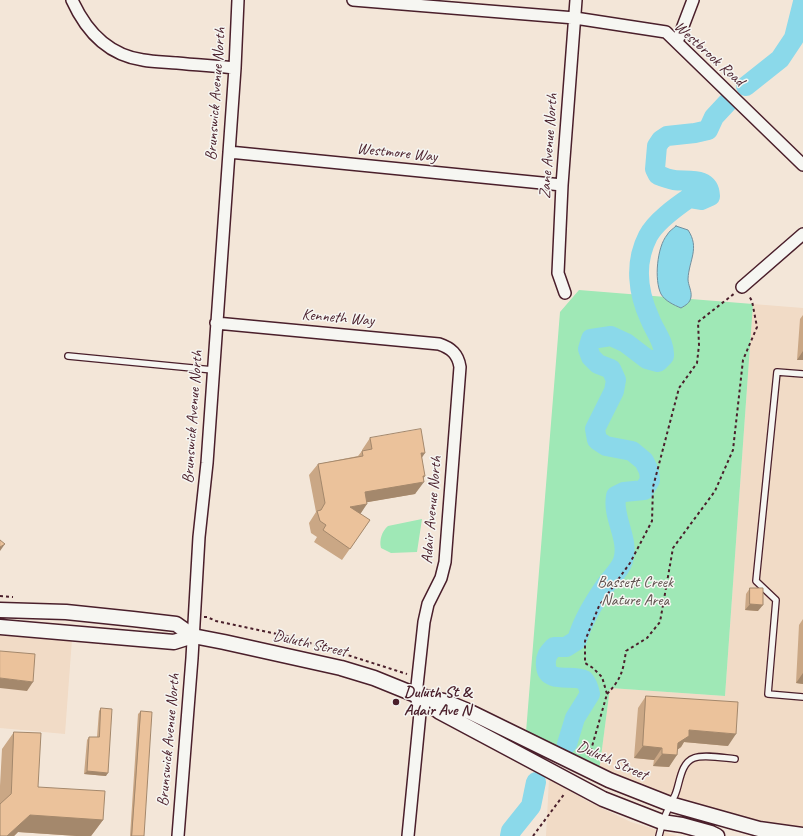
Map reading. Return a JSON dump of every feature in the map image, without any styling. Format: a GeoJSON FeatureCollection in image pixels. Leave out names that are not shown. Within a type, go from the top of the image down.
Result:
{"type":"FeatureCollection","features":[{"type":"Feature","properties":{"kind":"street"},"geometry":{"type":"LineString","coordinates":[[72,0],[82,20],[95,36],[114,50],[128,56],[149,61],[235,68]]}},
{"type":"Feature","properties":{"kind":"street","name":"Brunswick Avenue North"},"geometry":{"type":"LineString","coordinates":[[178,836],[199,538],[207,462],[235,68],[238,0]]}},
{"type":"Feature","properties":{"kind":"street","name":"Westbrook Road"},"geometry":{"type":"LineString","coordinates":[[353,0],[575,18],[666,32],[803,165]]}},
{"type":"Feature","properties":{"kind":"street","name":"Zane Avenue North"},"geometry":{"type":"LineString","coordinates":[[565,293],[558,273],[562,185],[576,0]]}},
{"type":"Feature","properties":{"kind":"street"},"geometry":{"type":"LineString","coordinates":[[677,42],[693,0]]}},
{"type":"Feature","properties":{"kind":"street","name":"Westmore Way"},"geometry":{"type":"LineString","coordinates":[[229,152],[562,185]]}},
{"type":"Feature","properties":{"kind":"street"},"geometry":{"type":"LineString","coordinates":[[742,287],[803,234]]}},
{"type":"Feature","properties":{"kind":"street","name":"Kenneth Way"},"geometry":{"type":"LineString","coordinates":[[216,323],[439,344],[446,346],[454,352]]}},
{"type":"Feature","properties":{"kind":"street","name":"Adair Avenue North"},"geometry":{"type":"LineString","coordinates":[[408,836],[420,713],[416,695],[426,614],[428,604],[441,578],[445,562],[460,367],[458,358],[454,352]]}},
{"type":"Feature","properties":{"kind":"street","name":"Duluth Street"},"geometry":{"type":"LineString","coordinates":[[0,610],[66,612],[134,618],[176,624],[193,636],[342,668],[374,678],[416,695],[444,701],[468,710],[609,780],[670,804],[759,829],[803,834]]}},
{"type":"Feature","properties":{"kind":"street","name":"Duluth Street"},"geometry":{"type":"LineString","coordinates":[[0,627],[174,642],[193,636]]}},
{"type":"Feature","properties":{"kind":"street","name":"Duluth Street"},"geometry":{"type":"LineString","coordinates":[[416,695],[440,712],[660,829],[682,825],[717,836]]}},
{"type":"Feature","properties":{"kind":"lane"},"geometry":{"type":"LineString","coordinates":[[68,356],[104,361],[213,370]]}},
{"type":"Feature","properties":{"kind":"lane"},"geometry":{"type":"LineString","coordinates":[[803,374],[778,372],[756,580],[776,600],[768,694],[803,697]]}},
{"type":"Feature","properties":{"kind":"lane"},"geometry":{"type":"LineString","coordinates":[[660,829],[675,795],[684,767],[693,758],[699,756],[735,759]]}},
{"type":"Feature","properties":{"kind":"path"},"geometry":{"type":"LineString","coordinates":[[588,762],[607,694],[619,680],[624,665],[626,652],[647,638],[660,622],[673,548],[715,491],[733,450],[743,360],[756,327],[752,301],[742,287],[698,322],[699,345],[697,363],[679,388],[653,487],[652,521],[630,563],[599,606],[585,641],[585,663],[593,668],[602,677],[607,694]]}},
{"type":"Feature","properties":{"kind":"path"},"geometry":{"type":"LineString","coordinates":[[533,836],[565,794]]}},
{"type":"Feature","properties":{"kind":"shaded area"},"geometry":{"type":"Polygon","coordinates":[[[753,304],[803,308],[803,830],[728,815],[599,772],[610,688],[725,696],[753,304]]]}},
{"type":"Feature","properties":{"kind":"shaded area"},"geometry":{"type":"Polygon","coordinates":[[[0,633],[72,639],[65,734],[0,728],[0,633]]]}},
{"type":"Feature","properties":{"kind":"shaded area"},"geometry":{"type":"Polygon","coordinates":[[[549,779],[589,802],[631,822],[677,836],[546,836],[549,779]]]}},
{"type":"Feature","properties":{"kind":"green space","name":"Bassett Creek Nature Area"},"geometry":{"type":"Polygon","coordinates":[[[579,290],[753,304],[725,696],[610,688],[599,772],[526,732],[560,312],[579,290]]]}},
{"type":"Feature","properties":{"kind":"green space"},"geometry":{"type":"Polygon","coordinates":[[[422,519],[417,552],[391,553],[381,548],[380,542],[384,530],[388,526],[422,519]]]}},
{"type":"Feature","properties":{"kind":"water"},"geometry":{"type":"Polygon","coordinates":[[[676,226],[688,230],[694,248],[688,279],[691,297],[689,302],[681,308],[665,299],[661,294],[657,272],[661,247],[670,231],[676,226]]]}},
{"type":"Feature","properties":{"kind":"building"},"geometry":{"type":"Polygon","coordinates":[[[421,429],[425,453],[421,453],[425,476],[423,476],[424,482],[365,492],[367,504],[350,507],[370,520],[350,549],[323,530],[326,525],[320,521],[317,511],[321,510],[325,503],[318,464],[363,456],[362,451],[372,449],[370,438],[421,429]]]}},
{"type":"Feature","properties":{"kind":"building"},"geometry":{"type":"Polygon","coordinates":[[[0,540],[5,544],[0,547],[0,540]]]}},
{"type":"Feature","properties":{"kind":"building"},"geometry":{"type":"Polygon","coordinates":[[[750,588],[763,588],[763,605],[750,604],[750,588]]]}},
{"type":"Feature","properties":{"kind":"building"},"geometry":{"type":"Polygon","coordinates":[[[0,651],[35,654],[33,682],[0,678],[0,651]]]}},
{"type":"Feature","properties":{"kind":"building"},"geometry":{"type":"Polygon","coordinates":[[[646,696],[738,702],[736,734],[689,730],[689,736],[678,743],[677,755],[662,754],[662,748],[643,746],[646,696]]]}},
{"type":"Feature","properties":{"kind":"building"},"geometry":{"type":"Polygon","coordinates":[[[101,708],[112,709],[108,773],[87,771],[89,737],[99,737],[101,708]]]}},
{"type":"Feature","properties":{"kind":"building"},"geometry":{"type":"Polygon","coordinates":[[[141,711],[152,712],[144,836],[132,836],[141,711]]]}},
{"type":"Feature","properties":{"kind":"building"},"geometry":{"type":"Polygon","coordinates":[[[14,732],[41,733],[38,787],[105,791],[103,820],[30,815],[7,836],[0,836],[0,804],[11,794],[14,732]]]}},
{"type":"Feature","properties":{"kind":"waterway"},"geometry":{"type":"LineString","coordinates":[[746,86],[780,59],[794,38],[803,2]]}},
{"type":"Feature","properties":{"kind":"waterway"},"geometry":{"type":"LineString","coordinates":[[567,744],[575,718],[590,694],[584,680],[579,678],[556,677],[547,672],[547,658],[554,647],[566,647],[577,640],[592,606],[622,564],[625,553],[623,537],[616,512],[616,496],[624,492],[644,490],[650,480],[649,471],[644,461],[632,451],[606,446],[597,440],[595,429],[614,391],[616,380],[611,369],[598,364],[591,357],[588,349],[591,339],[611,336],[626,343],[647,359],[658,362],[664,356],[663,347],[646,309],[640,288],[639,267],[644,246],[648,236],[656,225],[678,206],[689,198],[701,200],[710,196],[706,185],[702,183],[696,181],[668,179],[658,175],[655,169],[657,146],[661,140],[667,136],[708,130],[714,117],[727,103]]}},
{"type":"Feature","properties":{"kind":"waterway"},"geometry":{"type":"LineString","coordinates":[[510,836],[511,831],[531,806],[536,782]]}},
{"type":"Feature","properties":{"kind":"place","name":"Duluth St & Adair Ave N"},"geometry":{"type":"Point","coordinates":[396,702]}}]}
